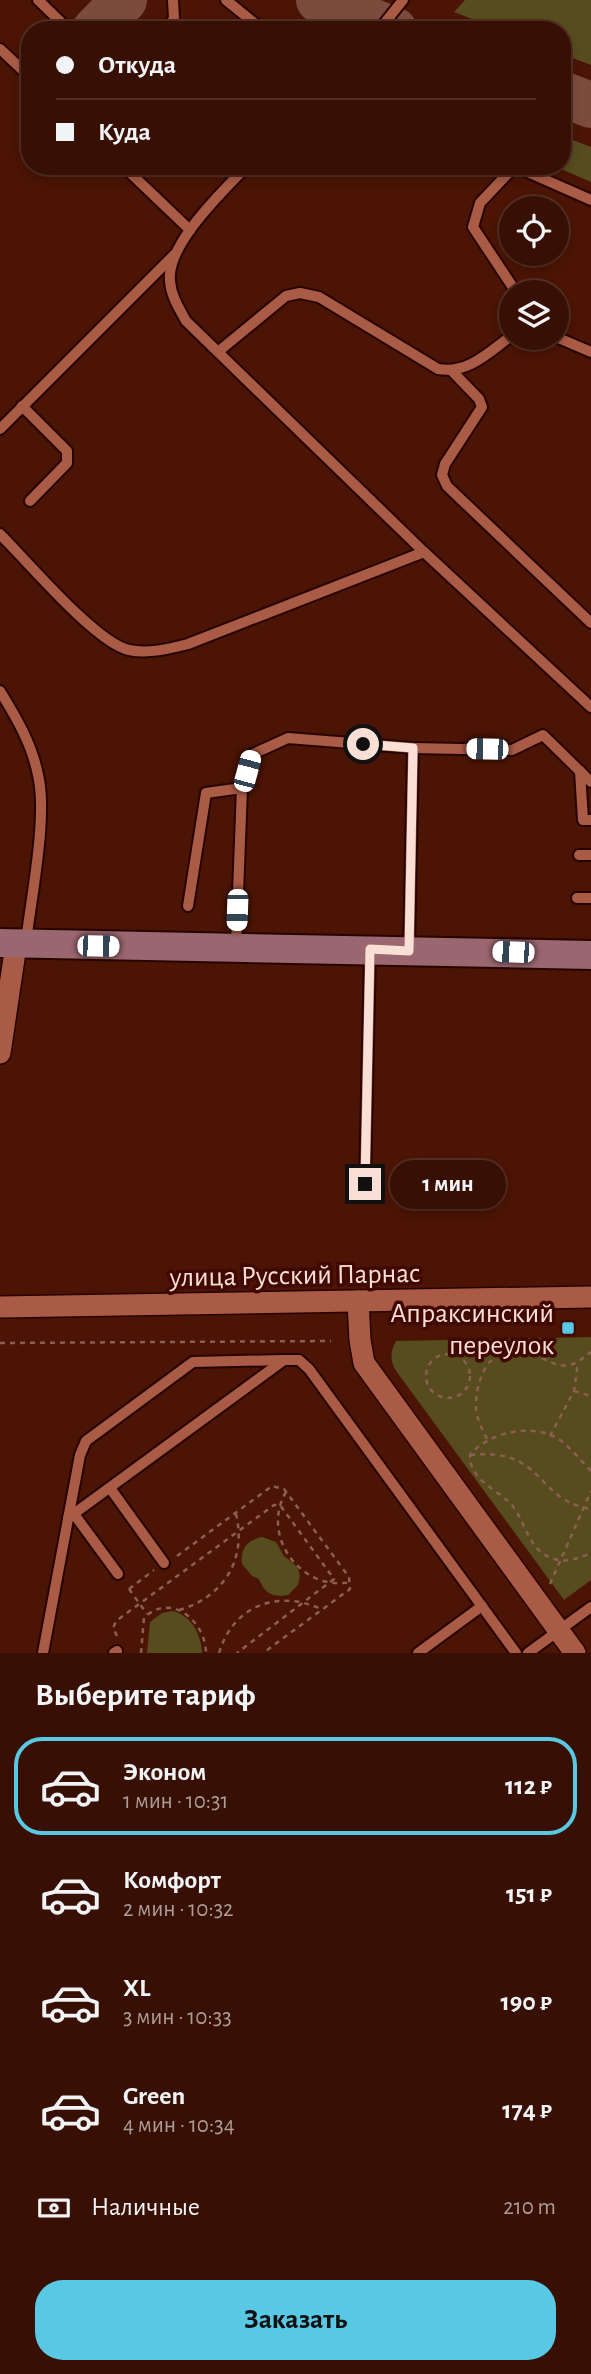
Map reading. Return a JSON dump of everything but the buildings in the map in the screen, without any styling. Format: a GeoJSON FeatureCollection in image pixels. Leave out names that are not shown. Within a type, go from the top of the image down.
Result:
{"type":"FeatureCollection","features":[{"type":"Feature","properties":{"kind":"street"},"geometry":{"type":"LineString","coordinates":[[0,1053],[14,944],[591,954]]}},
{"type":"Feature","properties":{"kind":"street","name":"улица Русский Парнас"},"geometry":{"type":"LineString","coordinates":[[0,1307],[591,1297]]}},
{"type":"Feature","properties":{"kind":"street"},"geometry":{"type":"LineString","coordinates":[[358,1301],[359,1340],[365,1363],[575,1653]]}},
{"type":"Feature","properties":{"kind":"lane"},"geometry":{"type":"LineString","coordinates":[[38,0],[60,21]]}},
{"type":"Feature","properties":{"kind":"lane"},"geometry":{"type":"LineString","coordinates":[[175,5],[187,0]]}},
{"type":"Feature","properties":{"kind":"lane"},"geometry":{"type":"LineString","coordinates":[[226,0],[252,21]]}},
{"type":"Feature","properties":{"kind":"lane"},"geometry":{"type":"LineString","coordinates":[[386,21],[403,0]]}},
{"type":"Feature","properties":{"kind":"lane"},"geometry":{"type":"LineString","coordinates":[[0,49],[21,69]]}},
{"type":"Feature","properties":{"kind":"lane"},"geometry":{"type":"LineString","coordinates":[[132,175],[190,230]]}},
{"type":"Feature","properties":{"kind":"lane"},"geometry":{"type":"LineString","coordinates":[[0,429],[174,254],[190,230],[239,175]]}},
{"type":"Feature","properties":{"kind":"lane"},"geometry":{"type":"LineString","coordinates":[[506,175],[480,203],[473,227],[508,280]]}},
{"type":"Feature","properties":{"kind":"lane"},"geometry":{"type":"LineString","coordinates":[[534,175],[591,200]]}},
{"type":"Feature","properties":{"kind":"lane"},"geometry":{"type":"LineString","coordinates":[[174,254],[169,278],[174,299],[186,321],[424,552],[591,708]]}},
{"type":"Feature","properties":{"kind":"lane"},"geometry":{"type":"LineString","coordinates":[[219,351],[286,296],[300,293],[319,297],[438,369],[452,372],[467,368],[499,345]]}},
{"type":"Feature","properties":{"kind":"lane"},"geometry":{"type":"LineString","coordinates":[[569,343],[591,352]]}},
{"type":"Feature","properties":{"kind":"lane"},"geometry":{"type":"LineString","coordinates":[[452,372],[480,399],[482,407],[445,464],[442,475],[447,486],[591,622]]}},
{"type":"Feature","properties":{"kind":"lane"},"geometry":{"type":"LineString","coordinates":[[22,406],[67,451],[68,456],[66,463],[30,501]]}},
{"type":"Feature","properties":{"kind":"lane"},"geometry":{"type":"LineString","coordinates":[[0,534],[105,639],[128,650],[161,651],[188,644],[424,552]]}},
{"type":"Feature","properties":{"kind":"lane"},"geometry":{"type":"LineString","coordinates":[[0,691],[20,722],[39,776],[40,827],[14,944]]}},
{"type":"Feature","properties":{"kind":"lane"},"geometry":{"type":"LineString","coordinates":[[236,948],[242,788],[251,755],[288,738],[413,748],[512,750],[543,735],[591,782]]}},
{"type":"Feature","properties":{"kind":"lane"},"geometry":{"type":"LineString","coordinates":[[409,951],[413,748]]}},
{"type":"Feature","properties":{"kind":"lane"},"geometry":{"type":"LineString","coordinates":[[580,771],[583,820],[591,820]]}},
{"type":"Feature","properties":{"kind":"lane"},"geometry":{"type":"LineString","coordinates":[[188,906],[206,793],[242,788]]}},
{"type":"Feature","properties":{"kind":"lane"},"geometry":{"type":"LineString","coordinates":[[577,898],[591,898]]}},
{"type":"Feature","properties":{"kind":"lane"},"geometry":{"type":"LineString","coordinates":[[365,1184],[370,949]]}},
{"type":"Feature","properties":{"kind":"lane"},"geometry":{"type":"LineString","coordinates":[[71,1516],[285,1360]]}},
{"type":"Feature","properties":{"kind":"lane"},"geometry":{"type":"LineString","coordinates":[[43,1653],[86,1441],[185,1367],[198,1361],[285,1360],[304,1363],[516,1653]]}},
{"type":"Feature","properties":{"kind":"lane"},"geometry":{"type":"LineString","coordinates":[[110,1488],[164,1563]]}},
{"type":"Feature","properties":{"kind":"lane"},"geometry":{"type":"LineString","coordinates":[[71,1516],[118,1574]]}},
{"type":"Feature","properties":{"kind":"lane"},"geometry":{"type":"LineString","coordinates":[[418,1653],[482,1606]]}},
{"type":"Feature","properties":{"kind":"lane"},"geometry":{"type":"LineString","coordinates":[[528,1653],[591,1607]]}},
{"type":"Feature","properties":{"kind":"path"},"geometry":{"type":"LineString","coordinates":[[0,1343],[331,1341]]}},
{"type":"Feature","properties":{"kind":"path"},"geometry":{"type":"LineString","coordinates":[[487,1439],[476,1409],[478,1382],[486,1364],[501,1353],[520,1349],[561,1365],[578,1362],[591,1352]]}},
{"type":"Feature","properties":{"kind":"path"},"geometry":{"type":"LineString","coordinates":[[446,1353],[457,1355],[465,1361],[470,1371],[470,1382],[464,1391],[455,1397],[444,1398],[434,1394],[427,1385],[428,1364],[436,1356],[446,1353]]}},
{"type":"Feature","properties":{"kind":"path"},"geometry":{"type":"LineString","coordinates":[[550,1436],[573,1391],[578,1362]]}},
{"type":"Feature","properties":{"kind":"path"},"geometry":{"type":"LineString","coordinates":[[470,1382],[478,1382]]}},
{"type":"Feature","properties":{"kind":"path"},"geometry":{"type":"LineString","coordinates":[[573,1391],[591,1396]]}},
{"type":"Feature","properties":{"kind":"path"},"geometry":{"type":"LineString","coordinates":[[470,1455],[487,1439],[520,1432],[559,1439],[591,1471]]}},
{"type":"Feature","properties":{"kind":"path"},"geometry":{"type":"LineString","coordinates":[[470,1455],[494,1453],[515,1458],[535,1471],[559,1497],[591,1509]]}},
{"type":"Feature","properties":{"kind":"path"},"geometry":{"type":"LineString","coordinates":[[470,1455],[474,1472],[517,1512],[537,1548],[547,1557],[560,1561],[591,1553]]}},
{"type":"Feature","properties":{"kind":"path"},"geometry":{"type":"LineString","coordinates":[[129,1589],[272,1486],[279,1486],[351,1582],[350,1589],[262,1653]]}},
{"type":"Feature","properties":{"kind":"path"},"geometry":{"type":"LineString","coordinates":[[541,1605],[591,1491]]}},
{"type":"Feature","properties":{"kind":"path"},"geometry":{"type":"LineString","coordinates":[[286,1492],[280,1505],[279,1532],[287,1554],[303,1571],[332,1583],[351,1582]]}},
{"type":"Feature","properties":{"kind":"path"},"geometry":{"type":"LineString","coordinates":[[117,1648],[114,1623],[274,1505],[280,1505]]}},
{"type":"Feature","properties":{"kind":"path"},"geometry":{"type":"LineString","coordinates":[[236,1653],[332,1583],[334,1575],[280,1505]]}},
{"type":"Feature","properties":{"kind":"path"},"geometry":{"type":"LineString","coordinates":[[179,1610],[208,1598],[228,1578],[238,1554],[240,1531],[236,1513]]}},
{"type":"Feature","properties":{"kind":"path"},"geometry":{"type":"LineString","coordinates":[[118,1574],[147,1614]]}},
{"type":"Feature","properties":{"kind":"path"},"geometry":{"type":"LineString","coordinates":[[219,1653],[228,1631],[245,1612],[281,1599],[306,1602],[322,1609]]}},
{"type":"Feature","properties":{"kind":"path"},"geometry":{"type":"LineString","coordinates":[[141,1653],[142,1623],[147,1614],[167,1607],[191,1617],[201,1631],[206,1653]]}},
{"type":"Feature","properties":{"kind":"shaded area"},"geometry":{"type":"Polygon","coordinates":[[[465,0],[591,0],[591,65],[571,57],[571,21],[477,21],[454,12],[465,0]]]}},
{"type":"Feature","properties":{"kind":"shaded area"},"geometry":{"type":"Polygon","coordinates":[[[571,139],[591,147],[591,182],[571,173],[571,139]]]}},
{"type":"Feature","properties":{"kind":"shaded area"},"geometry":{"type":"Polygon","coordinates":[[[591,1337],[591,1580],[564,1600],[399,1375],[392,1362],[392,1350],[396,1341],[591,1337]]]}},
{"type":"Feature","properties":{"kind":"shaded area"},"geometry":{"type":"Polygon","coordinates":[[[262,1537],[276,1542],[284,1556],[299,1571],[298,1585],[288,1595],[270,1593],[242,1564],[242,1554],[246,1546],[252,1540],[262,1537]]]}},
{"type":"Feature","properties":{"kind":"shaded area"},"geometry":{"type":"Polygon","coordinates":[[[173,1611],[185,1617],[194,1627],[202,1653],[147,1653],[150,1622],[162,1613],[173,1611]]]}},
{"type":"Feature","properties":{"kind":"taxiway"},"geometry":{"type":"LineString","coordinates":[[104,21],[124,0]]}},
{"type":"Feature","properties":{"kind":"taxiway"},"geometry":{"type":"LineString","coordinates":[[319,0],[372,21]]}},
{"type":"Feature","properties":{"kind":"taxiway"},"geometry":{"type":"LineString","coordinates":[[571,97],[591,105]]}},
{"type":"Feature","properties":{"kind":"place","name":"Апраксинский переулок"},"geometry":{"type":"Point","coordinates":[568,1328]}},
{"type":"Feature","properties":{"kind":"route"},"geometry":{"type":"LineString","coordinates":[[363,744],[413,748],[409,951],[370,949],[365,1184]]}}]}
